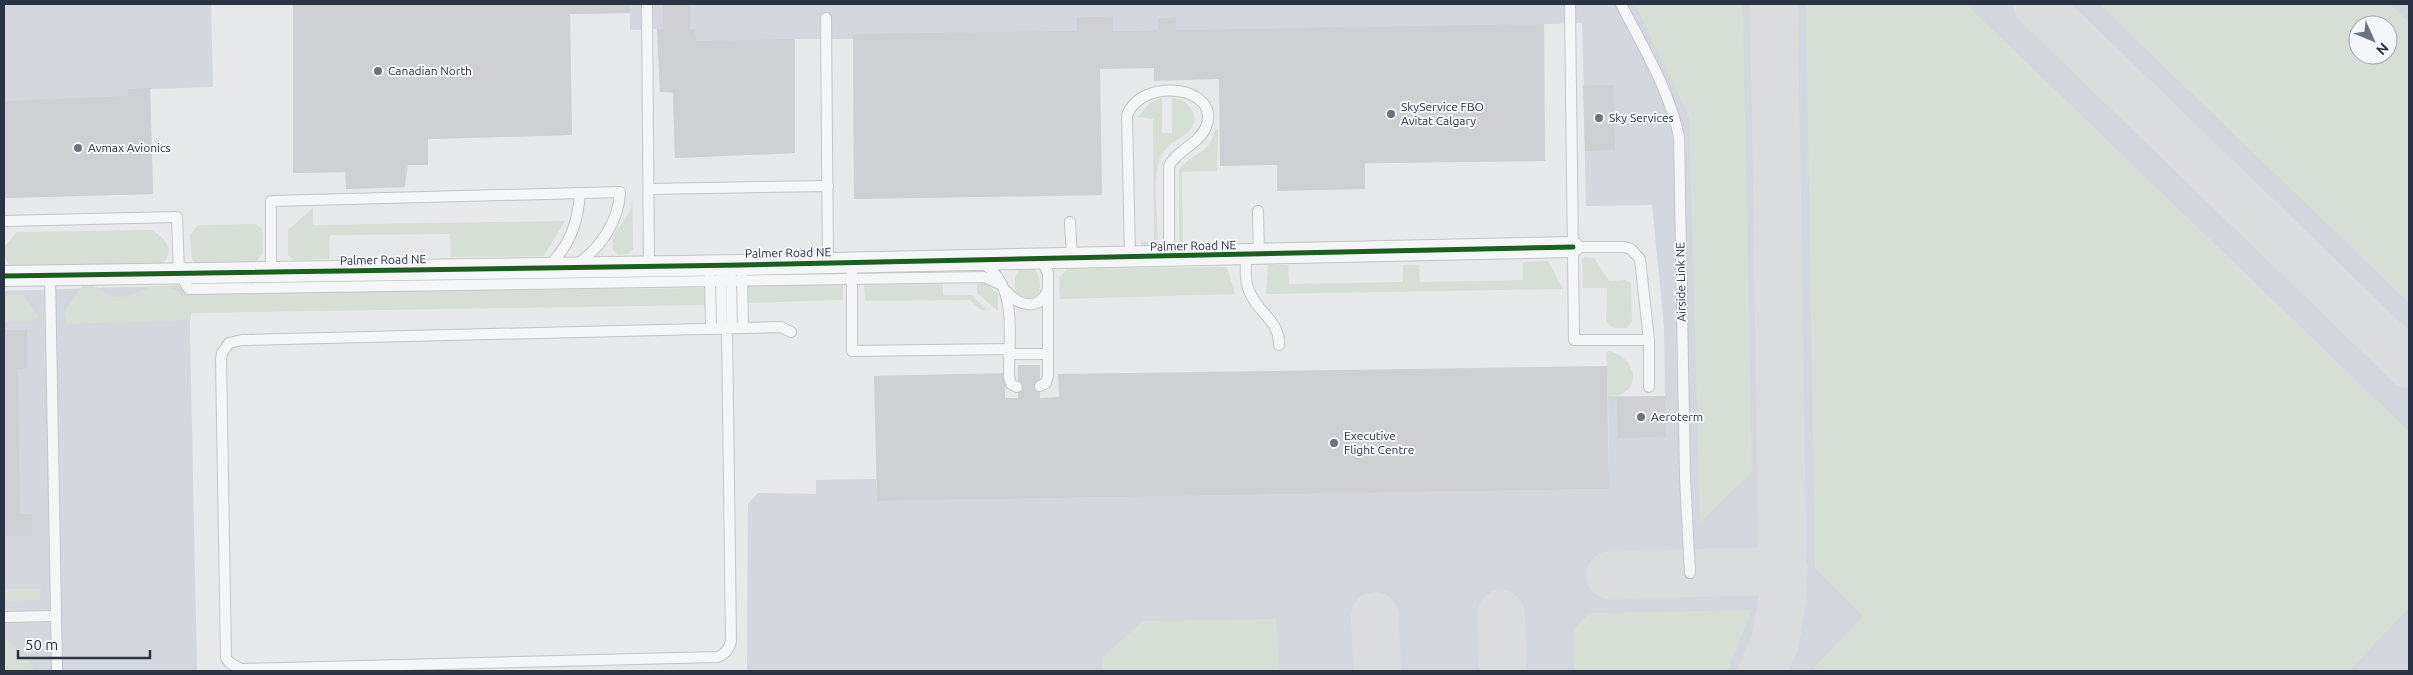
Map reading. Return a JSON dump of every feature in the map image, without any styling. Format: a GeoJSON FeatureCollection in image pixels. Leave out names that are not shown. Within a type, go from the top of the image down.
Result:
{"type":"FeatureCollection","features":[{"type":"Feature","properties":{"kind":"street","name":"Palmer Road NE"},"geometry":{"type":"LineString","coordinates":[[4,276],[271,272],[397,277],[547,267],[649,265],[726,273],[828,263],[852,271],[976,260],[1033,258],[1573,247]]}},
{"type":"Feature","properties":{"kind":"lane"},"geometry":{"type":"LineString","coordinates":[[647,4],[649,265]]}},
{"type":"Feature","properties":{"kind":"lane"},"geometry":{"type":"LineString","coordinates":[[1570,4],[1574,340],[1649,340]]}},
{"type":"Feature","properties":{"kind":"lane","name":"Airside Link NE"},"geometry":{"type":"LineString","coordinates":[[1621,4],[1666,91],[1673,109],[1679,137],[1685,459],[1690,573]]}},
{"type":"Feature","properties":{"kind":"lane"},"geometry":{"type":"LineString","coordinates":[[826,18],[828,263]]}},
{"type":"Feature","properties":{"kind":"lane"},"geometry":{"type":"LineString","coordinates":[[1130,257],[1127,115],[1135,102],[1148,93],[1183,91],[1193,95],[1202,103],[1207,113],[1207,122],[1203,133],[1175,156],[1169,166],[1169,256]]}},
{"type":"Feature","properties":{"kind":"lane"},"geometry":{"type":"LineString","coordinates":[[649,189],[828,186]]}},
{"type":"Feature","properties":{"kind":"lane"},"geometry":{"type":"LineString","coordinates":[[271,272],[271,201],[620,192],[620,203],[612,225],[587,256],[573,266]]}},
{"type":"Feature","properties":{"kind":"lane"},"geometry":{"type":"LineString","coordinates":[[547,267],[562,252],[571,235],[578,211],[580,193]]}},
{"type":"Feature","properties":{"kind":"lane"},"geometry":{"type":"LineString","coordinates":[[1258,211],[1252,255],[1246,274],[1250,293],[1277,328],[1279,346]]}},
{"type":"Feature","properties":{"kind":"lane"},"geometry":{"type":"LineString","coordinates":[[4,221],[177,217],[179,273],[189,289],[397,277],[852,271],[984,277],[1003,287],[1015,300],[1030,305],[1040,301],[1048,288]]}},
{"type":"Feature","properties":{"kind":"lane"},"geometry":{"type":"LineString","coordinates":[[1070,222],[1072,258]]}},
{"type":"Feature","properties":{"kind":"lane"},"geometry":{"type":"LineString","coordinates":[[1573,247],[1624,247],[1636,254],[1641,266],[1649,340],[1649,387]]}},
{"type":"Feature","properties":{"kind":"lane"},"geometry":{"type":"LineString","coordinates":[[1033,258],[1043,263],[1047,268],[1048,380],[1040,386]]}},
{"type":"Feature","properties":{"kind":"lane"},"geometry":{"type":"LineString","coordinates":[[976,260],[993,270],[1008,300],[1010,381],[1017,387]]}},
{"type":"Feature","properties":{"kind":"lane"},"geometry":{"type":"LineString","coordinates":[[852,271],[852,351],[1048,354]]}},
{"type":"Feature","properties":{"kind":"lane"},"geometry":{"type":"LineString","coordinates":[[726,273],[743,328]]}},
{"type":"Feature","properties":{"kind":"lane"},"geometry":{"type":"LineString","coordinates":[[726,273],[723,328],[731,641],[730,647],[722,656],[242,669],[230,663],[225,652],[221,359],[222,353],[229,343],[242,340],[723,328],[781,327],[792,332]]}},
{"type":"Feature","properties":{"kind":"lane"},"geometry":{"type":"LineString","coordinates":[[723,328],[726,273]]}},
{"type":"Feature","properties":{"kind":"lane"},"geometry":{"type":"LineString","coordinates":[[50,275],[57,671]]}},
{"type":"Feature","properties":{"kind":"lane"},"geometry":{"type":"LineString","coordinates":[[4,617],[56,616]]}},
{"type":"Feature","properties":{"kind":"shaded area"},"geometry":{"type":"Polygon","coordinates":[[[4,4],[211,4],[213,87],[150,89],[153,194],[4,198],[4,4]]]}},
{"type":"Feature","properties":{"kind":"shaded area"},"geometry":{"type":"Polygon","coordinates":[[[293,4],[2409,4],[2409,671],[747,671],[748,504],[758,493],[816,494],[816,480],[876,479],[877,501],[1609,489],[1608,396],[1665,396],[1664,326],[1652,205],[1586,206],[1582,23],[1517,25],[1519,161],[1265,165],[1264,29],[1176,30],[1175,17],[1158,18],[1158,30],[1113,31],[1113,16],[1078,17],[1102,195],[854,199],[853,39],[795,39],[795,153],[675,158],[673,93],[660,92],[657,29],[630,30],[630,13],[570,14],[572,135],[428,139],[428,165],[408,165],[405,187],[346,189],[345,172],[293,173],[293,4]]]}},
{"type":"Feature","properties":{"kind":"shaded area"},"geometry":{"type":"Polygon","coordinates":[[[1635,4],[1743,4],[1752,472],[1700,523],[1689,117],[1635,4]]]}},
{"type":"Feature","properties":{"kind":"shaded area"},"geometry":{"type":"Polygon","coordinates":[[[1806,4],[1966,4],[2409,431],[2409,608],[2349,671],[1811,671],[1863,616],[1815,568],[1806,4]]]}},
{"type":"Feature","properties":{"kind":"shaded area"},"geometry":{"type":"Polygon","coordinates":[[[2099,4],[2390,4],[2409,22],[2409,303],[2099,4]]]}},
{"type":"Feature","properties":{"kind":"shaded area"},"geometry":{"type":"Polygon","coordinates":[[[1162,98],[1162,133],[1172,133],[1172,98],[1184,101],[1192,111],[1195,119],[1190,130],[1167,147],[1159,160],[1156,182],[1158,241],[1155,245],[1141,246],[1141,242],[1154,241],[1153,119],[1138,117],[1150,103],[1162,98]]]}},
{"type":"Feature","properties":{"kind":"shaded area"},"geometry":{"type":"Polygon","coordinates":[[[1216,129],[1218,130],[1217,171],[1182,172],[1183,245],[1181,245],[1179,241],[1179,170],[1183,164],[1209,144],[1216,129]]]}},
{"type":"Feature","properties":{"kind":"shaded area"},"geometry":{"type":"Polygon","coordinates":[[[632,193],[633,249],[628,254],[618,255],[613,250],[613,238],[632,204],[632,193]]]}},
{"type":"Feature","properties":{"kind":"shaded area"},"geometry":{"type":"Polygon","coordinates":[[[313,208],[313,225],[565,221],[544,256],[451,257],[450,234],[330,235],[329,259],[294,260],[288,255],[288,230],[313,208]]]}},
{"type":"Feature","properties":{"kind":"shaded area"},"geometry":{"type":"Polygon","coordinates":[[[256,224],[262,229],[263,253],[256,262],[196,263],[192,259],[190,235],[198,225],[256,224]]]}},
{"type":"Feature","properties":{"kind":"shaded area"},"geometry":{"type":"Polygon","coordinates":[[[151,230],[161,237],[167,245],[168,254],[162,265],[10,267],[4,256],[4,247],[17,232],[151,230]]]}},
{"type":"Feature","properties":{"kind":"shaded area"},"geometry":{"type":"Polygon","coordinates":[[[1585,257],[1594,258],[1609,281],[1626,280],[1631,284],[1632,321],[1627,328],[1612,327],[1606,321],[1607,288],[1583,288],[1582,260],[1585,257]]]}},
{"type":"Feature","properties":{"kind":"shaded area"},"geometry":{"type":"Polygon","coordinates":[[[1548,261],[1563,289],[1266,294],[1268,265],[1288,265],[1289,284],[1403,282],[1403,265],[1419,265],[1420,282],[1523,280],[1523,262],[1548,261]]]}},
{"type":"Feature","properties":{"kind":"shaded area"},"geometry":{"type":"Polygon","coordinates":[[[1227,267],[1235,294],[1060,299],[1059,278],[1067,269],[1227,267]]]}},
{"type":"Feature","properties":{"kind":"shaded area"},"geometry":{"type":"Polygon","coordinates":[[[1019,269],[1035,269],[1040,284],[1038,294],[1035,297],[1023,299],[1015,292],[1015,278],[1019,269]]]}},
{"type":"Feature","properties":{"kind":"shaded area"},"geometry":{"type":"Polygon","coordinates":[[[843,282],[843,300],[747,303],[747,285],[843,282]]]}},
{"type":"Feature","properties":{"kind":"shaded area"},"geometry":{"type":"Polygon","coordinates":[[[977,283],[985,283],[998,294],[998,311],[977,293],[977,283]]]}},
{"type":"Feature","properties":{"kind":"shaded area"},"geometry":{"type":"Polygon","coordinates":[[[943,284],[943,295],[971,295],[987,310],[981,310],[970,300],[865,301],[864,285],[943,284]]]}},
{"type":"Feature","properties":{"kind":"shaded area"},"geometry":{"type":"Polygon","coordinates":[[[93,285],[112,297],[128,296],[153,286],[165,286],[183,293],[706,288],[705,305],[191,313],[191,320],[66,324],[64,312],[82,286],[93,285]]]}},
{"type":"Feature","properties":{"kind":"shaded area"},"geometry":{"type":"Polygon","coordinates":[[[189,285],[197,671],[4,671],[4,291],[189,285]]]}},
{"type":"Feature","properties":{"kind":"shaded area"},"geometry":{"type":"Polygon","coordinates":[[[4,294],[23,294],[39,317],[34,321],[4,321],[4,294]]]}},
{"type":"Feature","properties":{"kind":"shaded area"},"geometry":{"type":"Polygon","coordinates":[[[1610,351],[1627,362],[1632,370],[1633,378],[1627,391],[1619,395],[1608,396],[1606,352],[1610,351]]]}},
{"type":"Feature","properties":{"kind":"shaded area"},"geometry":{"type":"Polygon","coordinates":[[[4,589],[41,589],[40,600],[4,601],[4,589]]]}},
{"type":"Feature","properties":{"kind":"shaded area"},"geometry":{"type":"Polygon","coordinates":[[[1752,610],[1727,671],[1574,671],[1573,630],[1589,613],[1752,610]]]}},
{"type":"Feature","properties":{"kind":"shaded area"},"geometry":{"type":"Polygon","coordinates":[[[1276,619],[1280,671],[1102,671],[1102,657],[1143,621],[1276,619]]]}},
{"type":"Feature","properties":{"kind":"shaded area"},"geometry":{"type":"Polygon","coordinates":[[[4,638],[22,650],[35,671],[4,671],[4,638]]]}},
{"type":"Feature","properties":{"kind":"building"},"geometry":{"type":"Polygon","coordinates":[[[293,4],[630,4],[630,13],[570,14],[572,135],[428,139],[428,165],[405,165],[405,187],[346,189],[346,172],[293,173],[293,4]]]}},
{"type":"Feature","properties":{"kind":"building"},"geometry":{"type":"Polygon","coordinates":[[[663,4],[690,4],[690,29],[695,29],[696,41],[795,39],[795,153],[675,158],[673,92],[660,92],[657,29],[663,29],[663,4]]]}},
{"type":"Feature","properties":{"kind":"building"},"geometry":{"type":"Polygon","coordinates":[[[1113,16],[1113,31],[1158,30],[1158,18],[1176,17],[1176,30],[1544,24],[1545,161],[1365,163],[1365,189],[1277,191],[1277,165],[1220,166],[1219,79],[1154,81],[1154,68],[1100,69],[1102,195],[854,199],[853,34],[1077,31],[1077,17],[1113,16]]]}},
{"type":"Feature","properties":{"kind":"building","name":"Sky Services"},"geometry":{"type":"Polygon","coordinates":[[[1613,85],[1615,150],[1585,151],[1583,86],[1613,85]]]}},
{"type":"Feature","properties":{"kind":"building","name":"Avmax Avionics"},"geometry":{"type":"Polygon","coordinates":[[[150,88],[153,194],[4,198],[4,101],[128,96],[128,89],[150,88]]]}},
{"type":"Feature","properties":{"kind":"building"},"geometry":{"type":"Polygon","coordinates":[[[4,330],[27,330],[27,368],[18,369],[20,514],[32,514],[32,536],[4,536],[4,330]]]}},
{"type":"Feature","properties":{"kind":"building","name":"Executive Flight Centre"},"geometry":{"type":"Polygon","coordinates":[[[1018,365],[1040,365],[1040,398],[1059,397],[1058,374],[1607,366],[1609,489],[877,501],[874,376],[1005,373],[1005,398],[1018,398],[1018,365]]]}},
{"type":"Feature","properties":{"kind":"building","name":"Aeroterm"},"geometry":{"type":"Polygon","coordinates":[[[1665,396],[1666,437],[1618,438],[1617,397],[1665,396]]]}},
{"type":"Feature","properties":{"kind":"taxiway"},"geometry":{"type":"LineString","coordinates":[[1762,671],[1775,643],[1783,595],[1774,4]]}},
{"type":"Feature","properties":{"kind":"taxiway"},"geometry":{"type":"LineString","coordinates":[[2037,4],[2409,364]]}},
{"type":"Feature","properties":{"kind":"taxiway"},"geometry":{"type":"LineString","coordinates":[[1610,575],[1784,571]]}},
{"type":"Feature","properties":{"kind":"taxiway"},"geometry":{"type":"LineString","coordinates":[[1501,614],[1503,671]]}},
{"type":"Feature","properties":{"kind":"taxiway"},"geometry":{"type":"LineString","coordinates":[[1375,616],[1377,671]]}},
{"type":"Feature","properties":{"kind":"cycle path"},"geometry":{"type":"LineString","coordinates":[[4,276],[742,265],[1573,247]]}},
{"type":"Feature","properties":{"kind":"place","name":"Canadian North"},"geometry":{"type":"Point","coordinates":[378,71]}},
{"type":"Feature","properties":{"kind":"place","name":"SkyService FBO Avitat Calgary"},"geometry":{"type":"Point","coordinates":[1391,114]}},
{"type":"Feature","properties":{"kind":"place","name":"Sky Services"},"geometry":{"type":"Point","coordinates":[1599,118]}},
{"type":"Feature","properties":{"kind":"place","name":"Avmax Avionics"},"geometry":{"type":"Point","coordinates":[78,148]}},
{"type":"Feature","properties":{"kind":"place","name":"Aeroterm"},"geometry":{"type":"Point","coordinates":[1641,417]}},
{"type":"Feature","properties":{"kind":"place","name":"Executive Flight Centre"},"geometry":{"type":"Point","coordinates":[1334,443]}}]}
